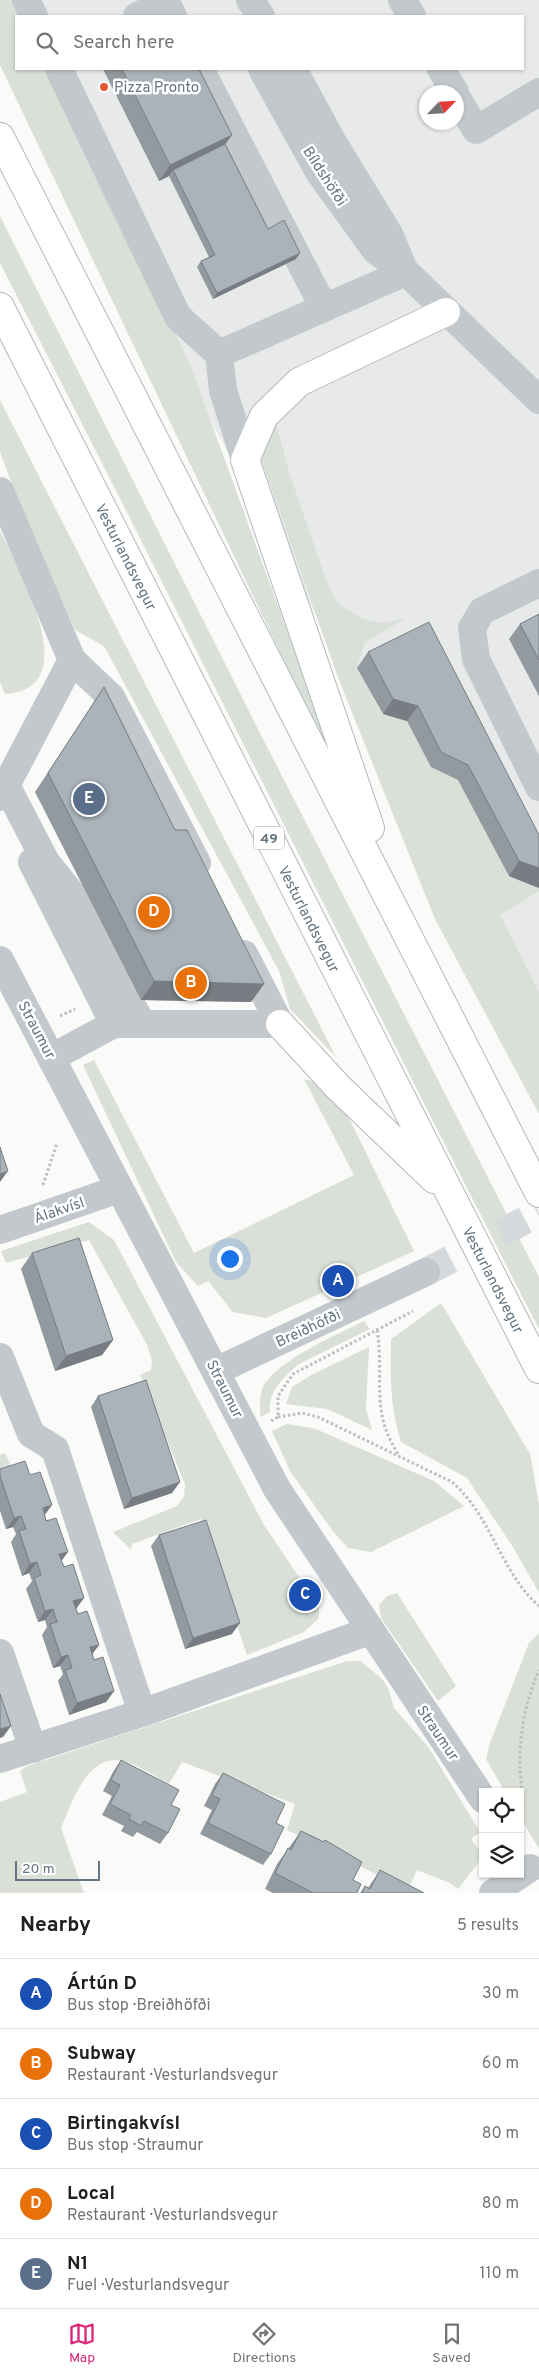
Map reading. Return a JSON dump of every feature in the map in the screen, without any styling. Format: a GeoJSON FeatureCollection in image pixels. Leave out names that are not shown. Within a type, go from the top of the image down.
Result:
{"type":"FeatureCollection","features":[{"type":"Feature","properties":{"kind":"highway"},"geometry":{"type":"LineString","coordinates":[[0,137],[539,1193]]}},
{"type":"Feature","properties":{"kind":"highway","name":"Vesturlandsvegur"},"geometry":{"type":"LineString","coordinates":[[0,307],[539,1368]]}},
{"type":"Feature","properties":{"kind":"highway"},"geometry":{"type":"LineString","coordinates":[[402,922],[245,460],[264,416],[299,382],[446,312]]}},
{"type":"Feature","properties":{"kind":"highway"},"geometry":{"type":"LineString","coordinates":[[280,1024],[338,1087],[449,1194]]}},
{"type":"Feature","properties":{"kind":"street"},"geometry":{"type":"LineString","coordinates":[[26,0],[34,15]]}},
{"type":"Feature","properties":{"kind":"street"},"geometry":{"type":"LineString","coordinates":[[241,0],[245,15]]}},
{"type":"Feature","properties":{"kind":"street"},"geometry":{"type":"LineString","coordinates":[[250,0],[260,15]]}},
{"type":"Feature","properties":{"kind":"street"},"geometry":{"type":"LineString","coordinates":[[402,0],[411,15]]}},
{"type":"Feature","properties":{"kind":"street"},"geometry":{"type":"LineString","coordinates":[[141,15],[168,6]]}},
{"type":"Feature","properties":{"kind":"street"},"geometry":{"type":"LineString","coordinates":[[59,70],[178,317],[219,354],[223,390],[245,460]]}},
{"type":"Feature","properties":{"kind":"street"},"geometry":{"type":"LineString","coordinates":[[201,70],[324,308]]}},
{"type":"Feature","properties":{"kind":"street","name":"Bíldshöfði"},"geometry":{"type":"LineString","coordinates":[[263,70],[319,172],[376,250],[405,271],[539,400]]}},
{"type":"Feature","properties":{"kind":"street","name":"Bíldshöfði"},"geometry":{"type":"LineString","coordinates":[[294,70],[331,139],[389,234],[405,271]]}},
{"type":"Feature","properties":{"kind":"street"},"geometry":{"type":"LineString","coordinates":[[442,70],[451,85]]}},
{"type":"Feature","properties":{"kind":"street"},"geometry":{"type":"LineString","coordinates":[[464,108],[476,130],[539,92]]}},
{"type":"Feature","properties":{"kind":"street"},"geometry":{"type":"LineString","coordinates":[[219,354],[405,271]]}},
{"type":"Feature","properties":{"kind":"street"},"geometry":{"type":"LineString","coordinates":[[0,491],[72,660],[112,697],[207,883]]}},
{"type":"Feature","properties":{"kind":"street"},"geometry":{"type":"LineString","coordinates":[[539,584],[482,611],[472,628],[476,660],[539,787]]}},
{"type":"Feature","properties":{"kind":"street"},"geometry":{"type":"LineString","coordinates":[[2,794],[72,660]]}},
{"type":"Feature","properties":{"kind":"street"},"geometry":{"type":"LineString","coordinates":[[2,794],[114,1024]]}},
{"type":"Feature","properties":{"kind":"street"},"geometry":{"type":"LineString","coordinates":[[2,794],[46,862],[80,904],[103,952],[142,1024]]}},
{"type":"Feature","properties":{"kind":"street"},"geometry":{"type":"LineString","coordinates":[[51,1058],[114,1024],[280,1024],[234,936]]}},
{"type":"Feature","properties":{"kind":"street","name":"Straumur"},"geometry":{"type":"LineString","coordinates":[[0,960],[277,1489],[369,1631],[479,1792]]}},
{"type":"Feature","properties":{"kind":"street","name":"Álakvísl"},"geometry":{"type":"LineString","coordinates":[[0,1230],[119,1189]]}},
{"type":"Feature","properties":{"kind":"street","name":"Breiðhöfði"},"geometry":{"type":"LineString","coordinates":[[216,1371],[426,1272]]}},
{"type":"Feature","properties":{"kind":"street"},"geometry":{"type":"LineString","coordinates":[[0,1357],[30,1434],[54,1449],[142,1713]]}},
{"type":"Feature","properties":{"kind":"street"},"geometry":{"type":"LineString","coordinates":[[0,1759],[142,1713],[369,1631]]}},
{"type":"Feature","properties":{"kind":"street"},"geometry":{"type":"LineString","coordinates":[[0,1653],[34,1748]]}},
{"type":"Feature","properties":{"kind":"street"},"geometry":{"type":"LineString","coordinates":[[493,1893],[530,1868]]}},
{"type":"Feature","properties":{"kind":"path"},"geometry":{"type":"LineString","coordinates":[[32,1219],[57,1143]]}},
{"type":"Feature","properties":{"kind":"path"},"geometry":{"type":"LineString","coordinates":[[278,1417],[278,1396],[293,1374],[412,1312],[418,1307]]}},
{"type":"Feature","properties":{"kind":"path"},"geometry":{"type":"LineString","coordinates":[[378,1330],[380,1348],[378,1401],[380,1416],[391,1444],[400,1456]]}},
{"type":"Feature","properties":{"kind":"path"},"geometry":{"type":"LineString","coordinates":[[264,1424],[278,1417],[302,1413],[318,1417],[441,1476],[461,1490],[469,1499],[524,1589],[539,1606]]}},
{"type":"Feature","properties":{"kind":"path"},"geometry":{"type":"LineString","coordinates":[[522,1788],[519,1756],[522,1730],[527,1705],[539,1670]]}},
{"type":"Feature","properties":{"kind":"shaded area"},"geometry":{"type":"Polygon","coordinates":[[[0,0],[21,0],[28,15],[15,15],[15,70],[54,70],[191,367],[344,787],[0,65],[0,0]]]}},
{"type":"Feature","properties":{"kind":"shaded area"},"geometry":{"type":"Polygon","coordinates":[[[7,0],[539,0],[539,1026],[193,388],[40,70],[524,70],[524,15],[15,15],[7,0]]]}},
{"type":"Feature","properties":{"kind":"shaded area"},"geometry":{"type":"Polygon","coordinates":[[[0,216],[262,737],[539,1277],[539,1329],[0,263],[0,216]]]}},
{"type":"Feature","properties":{"kind":"shaded area"},"geometry":{"type":"Polygon","coordinates":[[[0,400],[336,1057],[290,1009],[279,971],[104,646],[75,630],[26,522],[0,452],[0,400]]]}},
{"type":"Feature","properties":{"kind":"shaded area"},"geometry":{"type":"Polygon","coordinates":[[[276,423],[289,472],[327,583],[338,604],[363,619],[381,623],[406,618],[365,642],[357,668],[382,714],[407,721],[431,767],[458,780],[539,888],[539,891],[500,915],[539,992],[539,1114],[435,919],[339,680],[258,450],[276,423]]]}},
{"type":"Feature","properties":{"kind":"shaded area"},"geometry":{"type":"Polygon","coordinates":[[[0,530],[31,597],[40,624],[44,650],[42,672],[29,687],[5,694],[0,682],[0,530]]]}},
{"type":"Feature","properties":{"kind":"shaded area"},"geometry":{"type":"Polygon","coordinates":[[[94,1060],[194,1253],[354,1175],[304,1079],[326,1084],[350,1120],[414,1251],[266,1318],[233,1312],[208,1281],[198,1286],[176,1262],[83,1065],[94,1060]]]}},
{"type":"Feature","properties":{"kind":"shaded area"},"geometry":{"type":"Polygon","coordinates":[[[89,1222],[114,1240],[264,1525],[319,1607],[319,1618],[304,1632],[247,1655],[201,1519],[132,1544],[131,1550],[113,1532],[177,1506],[184,1497],[185,1484],[140,1375],[151,1370],[152,1361],[147,1345],[89,1240],[6,1263],[1,1251],[89,1222]]]}},
{"type":"Feature","properties":{"kind":"shaded area"},"geometry":{"type":"Polygon","coordinates":[[[441,1303],[530,1454],[539,1504],[539,1593],[513,1547],[467,1478],[401,1442],[397,1429],[392,1391],[391,1339],[441,1303]]]}},
{"type":"Feature","properties":{"kind":"shaded area"},"geometry":{"type":"Polygon","coordinates":[[[364,1321],[370,1329],[299,1364],[293,1369],[274,1391],[270,1412],[260,1417],[261,1393],[266,1382],[276,1371],[305,1351],[364,1321]]]}},
{"type":"Feature","properties":{"kind":"shaded area"},"geometry":{"type":"Polygon","coordinates":[[[369,1347],[366,1409],[372,1430],[327,1409],[286,1404],[292,1387],[313,1374],[369,1347]]]}},
{"type":"Feature","properties":{"kind":"shaded area"},"geometry":{"type":"Polygon","coordinates":[[[287,1424],[316,1429],[434,1481],[464,1506],[371,1552],[348,1548],[332,1530],[290,1471],[272,1431],[287,1424]]]}},
{"type":"Feature","properties":{"kind":"shaded area"},"geometry":{"type":"Polygon","coordinates":[[[5,1453],[12,1468],[0,1471],[0,1455],[5,1453]]]}},
{"type":"Feature","properties":{"kind":"shaded area"},"geometry":{"type":"Polygon","coordinates":[[[397,1593],[456,1686],[438,1701],[381,1618],[379,1605],[387,1596],[397,1593]]]}},
{"type":"Feature","properties":{"kind":"shaded area"},"geometry":{"type":"Polygon","coordinates":[[[539,1633],[539,1849],[524,1824],[524,1788],[503,1788],[486,1759],[490,1743],[529,1643],[539,1633]]]}},
{"type":"Feature","properties":{"kind":"shaded area"},"geometry":{"type":"Polygon","coordinates":[[[347,1661],[361,1661],[383,1680],[389,1690],[394,1708],[429,1748],[479,1830],[479,1833],[471,1839],[479,1849],[479,1859],[458,1889],[450,1883],[417,1870],[408,1890],[287,1830],[295,1804],[182,1762],[169,1784],[130,1763],[111,1760],[100,1764],[83,1782],[76,1793],[61,1828],[84,1893],[0,1893],[0,1802],[27,1792],[20,1771],[27,1766],[347,1661]]]}},
{"type":"Feature","properties":{"kind":"building"},"geometry":{"type":"Polygon","coordinates":[[[122,70],[200,70],[232,135],[170,165],[122,70]]]}},
{"type":"Feature","properties":{"kind":"building"},"geometry":{"type":"Polygon","coordinates":[[[225,144],[268,229],[284,220],[300,253],[217,293],[201,261],[215,255],[173,170],[225,144]]]}},
{"type":"Feature","properties":{"kind":"building"},"geometry":{"type":"Polygon","coordinates":[[[539,614],[539,660],[520,624],[539,614]]]}},
{"type":"Feature","properties":{"kind":"building"},"geometry":{"type":"Polygon","coordinates":[[[429,622],[539,835],[539,868],[519,861],[468,765],[441,752],[418,706],[393,699],[368,652],[429,622]]]}},
{"type":"Feature","properties":{"kind":"building"},"geometry":{"type":"Polygon","coordinates":[[[104,687],[175,830],[187,830],[264,984],[154,981],[48,773],[104,687]]]}},
{"type":"Feature","properties":{"kind":"building"},"geometry":{"type":"Polygon","coordinates":[[[0,1147],[8,1171],[0,1174],[0,1147]]]}},
{"type":"Feature","properties":{"kind":"building"},"geometry":{"type":"Polygon","coordinates":[[[79,1238],[113,1340],[66,1356],[32,1253],[79,1238]]]}},
{"type":"Feature","properties":{"kind":"building"},"geometry":{"type":"Polygon","coordinates":[[[146,1380],[180,1482],[132,1498],[98,1396],[146,1380]]]}},
{"type":"Feature","properties":{"kind":"building"},"geometry":{"type":"Polygon","coordinates":[[[25,1461],[30,1475],[40,1472],[52,1505],[43,1508],[46,1521],[56,1518],[68,1552],[59,1554],[64,1567],[73,1564],[84,1598],[73,1601],[78,1614],[87,1611],[99,1645],[90,1647],[94,1660],[103,1657],[114,1691],[77,1703],[65,1670],[72,1668],[68,1655],[61,1657],[50,1624],[57,1622],[53,1609],[45,1611],[34,1578],[41,1575],[37,1562],[30,1564],[19,1531],[26,1529],[21,1516],[14,1518],[0,1476],[0,1469],[25,1461]]]}},
{"type":"Feature","properties":{"kind":"building"},"geometry":{"type":"Polygon","coordinates":[[[206,1520],[240,1623],[193,1638],[159,1535],[206,1520]]]}},
{"type":"Feature","properties":{"kind":"building"},"geometry":{"type":"Polygon","coordinates":[[[0,1694],[11,1726],[0,1729],[0,1694]]]}},
{"type":"Feature","properties":{"kind":"building"},"geometry":{"type":"Polygon","coordinates":[[[121,1760],[179,1790],[171,1805],[180,1809],[168,1833],[144,1821],[141,1826],[129,1819],[131,1815],[110,1804],[120,1785],[111,1780],[121,1760]]]}},
{"type":"Feature","properties":{"kind":"building"},"geometry":{"type":"Polygon","coordinates":[[[223,1773],[285,1804],[276,1823],[284,1827],[271,1854],[208,1823],[220,1799],[212,1795],[223,1773]]]}},
{"type":"Feature","properties":{"kind":"building"},"geometry":{"type":"Polygon","coordinates":[[[301,1831],[324,1842],[325,1840],[362,1862],[353,1880],[361,1884],[357,1893],[313,1893],[275,1873],[288,1848],[291,1850],[301,1831]]]}},
{"type":"Feature","properties":{"kind":"building"},"geometry":{"type":"Polygon","coordinates":[[[380,1870],[424,1893],[362,1893],[365,1886],[370,1889],[380,1870]]]}},
{"type":"Feature","properties":{"kind":"tunnel"},"geometry":{"type":"LineString","coordinates":[[426,1272],[539,1213]]}},
{"type":"Feature","properties":{"kind":"place","name":"Pizza Pronto"},"geometry":{"type":"Point","coordinates":[104,87]}},
{"type":"Feature","properties":{"kind":"place","name":"N1"},"geometry":{"type":"Point","coordinates":[89,799]}},
{"type":"Feature","properties":{"kind":"place","name":"Local"},"geometry":{"type":"Point","coordinates":[154,912]}},
{"type":"Feature","properties":{"kind":"place","name":"Subway"},"geometry":{"type":"Point","coordinates":[191,983]}},
{"type":"Feature","properties":{"kind":"place","name":"Ártún D"},"geometry":{"type":"Point","coordinates":[338,1281]}},
{"type":"Feature","properties":{"kind":"place","name":"Birtingakvísl"},"geometry":{"type":"Point","coordinates":[305,1595]}}]}
